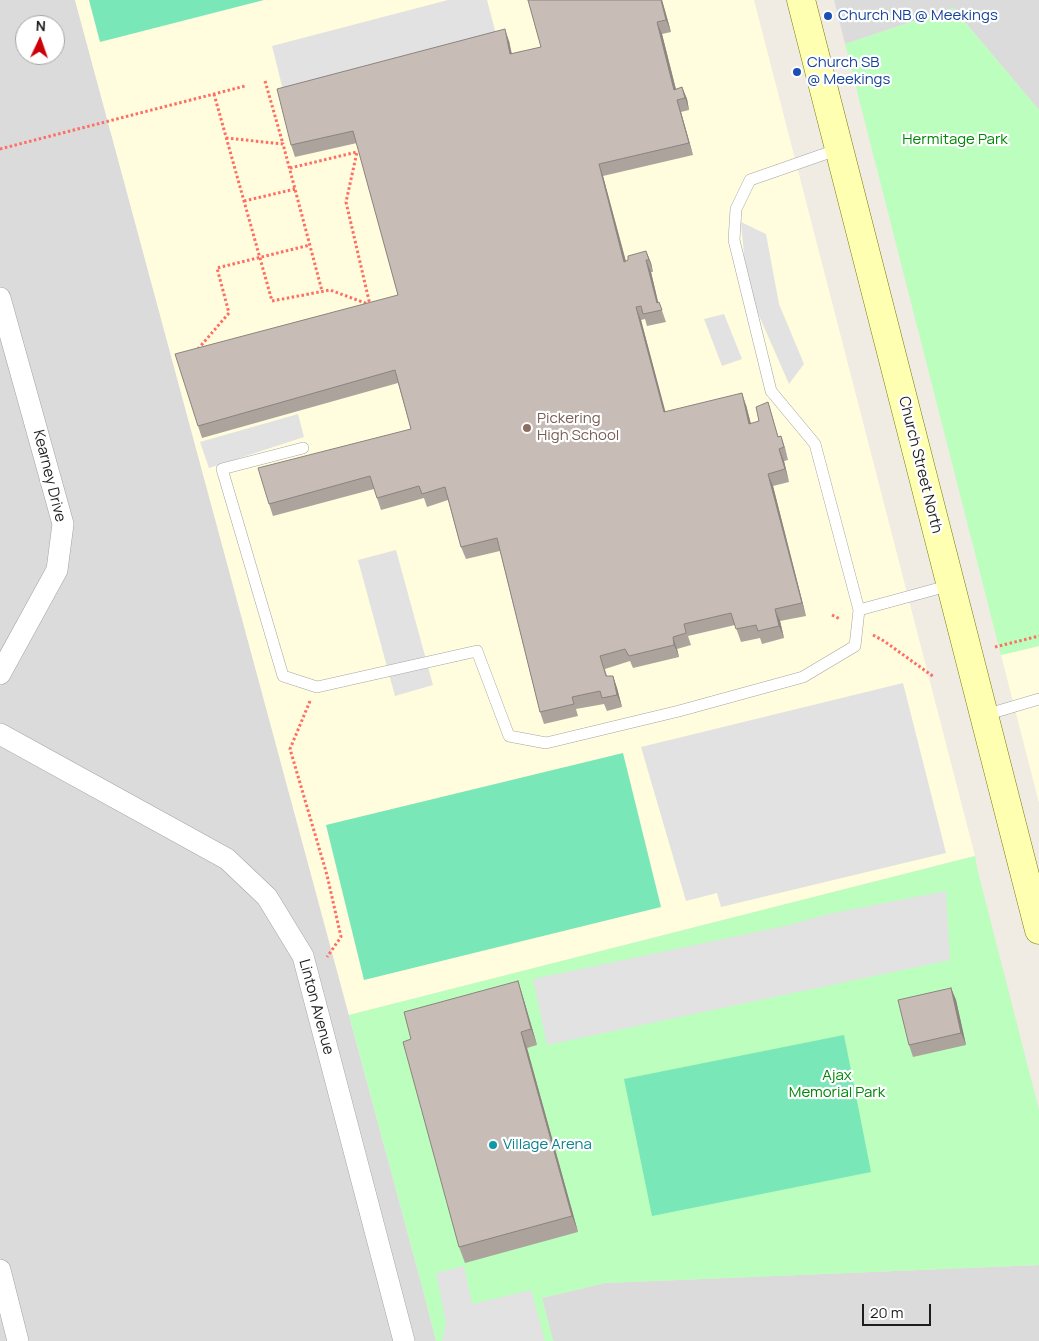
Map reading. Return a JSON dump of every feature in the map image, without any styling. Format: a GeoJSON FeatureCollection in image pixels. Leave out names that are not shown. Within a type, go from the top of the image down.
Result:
{"type":"FeatureCollection","features":[{"type":"Feature","properties":{"kind":"street","name":"Church Street North"},"geometry":{"type":"LineString","coordinates":[[801,0],[1039,930]]}},
{"type":"Feature","properties":{"kind":"street","name":"Kearney Drive"},"geometry":{"type":"LineString","coordinates":[[0,298],[63,524],[57,570],[0,674]]}},
{"type":"Feature","properties":{"kind":"street","name":"Linton Avenue"},"geometry":{"type":"LineString","coordinates":[[0,734],[227,859],[267,897],[303,956],[404,1341]]}},
{"type":"Feature","properties":{"kind":"street"},"geometry":{"type":"LineString","coordinates":[[0,1270],[3,1298],[18,1341]]}},
{"type":"Feature","properties":{"kind":"lane"},"geometry":{"type":"LineString","coordinates":[[303,448],[222,469],[283,676],[317,687],[477,651],[509,736],[546,743],[679,711],[803,677],[855,646],[859,610],[815,444],[771,391],[734,240],[736,209],[750,180],[839,149]]}},
{"type":"Feature","properties":{"kind":"lane"},"geometry":{"type":"LineString","coordinates":[[859,610],[952,585]]}},
{"type":"Feature","properties":{"kind":"lane"},"geometry":{"type":"LineString","coordinates":[[985,715],[1039,700]]}},
{"type":"Feature","properties":{"kind":"path"},"geometry":{"type":"LineString","coordinates":[[265,81],[322,291]]}},
{"type":"Feature","properties":{"kind":"path"},"geometry":{"type":"LineString","coordinates":[[0,149],[245,86]]}},
{"type":"Feature","properties":{"kind":"path"},"geometry":{"type":"LineString","coordinates":[[214,94],[272,301],[330,290],[371,305]]}},
{"type":"Feature","properties":{"kind":"path"},"geometry":{"type":"LineString","coordinates":[[226,138],[283,144]]}},
{"type":"Feature","properties":{"kind":"path"},"geometry":{"type":"LineString","coordinates":[[290,168],[357,152],[346,202],[371,305]]}},
{"type":"Feature","properties":{"kind":"path"},"geometry":{"type":"LineString","coordinates":[[244,201],[295,189]]}},
{"type":"Feature","properties":{"kind":"path"},"geometry":{"type":"LineString","coordinates":[[203,352],[194,355],[229,313],[217,268],[310,245]]}},
{"type":"Feature","properties":{"kind":"path"},"geometry":{"type":"LineString","coordinates":[[361,308],[378,304]]}},
{"type":"Feature","properties":{"kind":"path"},"geometry":{"type":"LineString","coordinates":[[832,615],[884,641],[934,677]]}},
{"type":"Feature","properties":{"kind":"path"},"geometry":{"type":"LineString","coordinates":[[995,647],[1039,636]]}},
{"type":"Feature","properties":{"kind":"path"},"geometry":{"type":"LineString","coordinates":[[317,687],[290,749],[327,876],[341,938],[325,960]]}},
{"type":"Feature","properties":{"kind":"shaded area"},"geometry":{"type":"Polygon","coordinates":[[[0,0],[75,0],[436,1341],[0,1341],[0,0]]]}},
{"type":"Feature","properties":{"kind":"shaded area","name":"Pickering High School"},"geometry":{"type":"Polygon","coordinates":[[[75,0],[754,0],[975,856],[349,1015],[75,0]]]}},
{"type":"Feature","properties":{"kind":"shaded area"},"geometry":{"type":"Polygon","coordinates":[[[448,0],[487,0],[497,38],[284,94],[272,46],[448,0]]]}},
{"type":"Feature","properties":{"kind":"shaded area"},"geometry":{"type":"Polygon","coordinates":[[[834,0],[1039,0],[1039,110],[953,8],[845,44],[834,0]]]}},
{"type":"Feature","properties":{"kind":"shaded area"},"geometry":{"type":"Polygon","coordinates":[[[741,222],[766,234],[779,304],[804,364],[789,384],[757,311],[745,265],[741,222]]]}},
{"type":"Feature","properties":{"kind":"shaded area"},"geometry":{"type":"Polygon","coordinates":[[[724,314],[742,359],[722,366],[704,319],[724,314]]]}},
{"type":"Feature","properties":{"kind":"shaded area"},"geometry":{"type":"Polygon","coordinates":[[[298,414],[304,437],[209,468],[200,442],[298,414]]]}},
{"type":"Feature","properties":{"kind":"shaded area"},"geometry":{"type":"Polygon","coordinates":[[[396,550],[433,685],[395,696],[358,560],[396,550]]]}},
{"type":"Feature","properties":{"kind":"shaded area"},"geometry":{"type":"Polygon","coordinates":[[[1039,646],[1039,803],[1001,655],[1039,646]]]}},
{"type":"Feature","properties":{"kind":"shaded area"},"geometry":{"type":"Polygon","coordinates":[[[903,683],[946,853],[721,907],[717,893],[686,901],[641,747],[903,683]]]}},
{"type":"Feature","properties":{"kind":"shaded area"},"geometry":{"type":"Polygon","coordinates":[[[946,891],[950,960],[547,1045],[533,979],[789,925],[828,914],[946,891]]]}},
{"type":"Feature","properties":{"kind":"shaded area"},"geometry":{"type":"Polygon","coordinates":[[[1039,1265],[1039,1341],[553,1341],[542,1298],[605,1283],[1039,1265]]]}},
{"type":"Feature","properties":{"kind":"shaded area"},"geometry":{"type":"Polygon","coordinates":[[[464,1266],[472,1304],[531,1290],[545,1341],[442,1341],[446,1323],[436,1273],[464,1266]]]}},
{"type":"Feature","properties":{"kind":"green space"},"geometry":{"type":"Polygon","coordinates":[[[89,0],[264,0],[100,42],[89,0]]]}},
{"type":"Feature","properties":{"kind":"green space","name":"Hermitage Park"},"geometry":{"type":"Polygon","coordinates":[[[953,8],[1039,110],[1039,646],[1001,655],[845,44],[953,8]]]}},
{"type":"Feature","properties":{"kind":"green space"},"geometry":{"type":"Polygon","coordinates":[[[623,753],[661,907],[364,980],[326,825],[623,753]]]}},
{"type":"Feature","properties":{"kind":"green space","name":"Ajax Memorial Park"},"geometry":{"type":"Polygon","coordinates":[[[975,856],[1039,1110],[1039,1265],[605,1283],[542,1298],[553,1341],[436,1341],[349,1015],[975,856]]]}},
{"type":"Feature","properties":{"kind":"green space"},"geometry":{"type":"Polygon","coordinates":[[[844,1035],[871,1172],[652,1216],[624,1079],[844,1035]]]}},
{"type":"Feature","properties":{"kind":"building"},"geometry":{"type":"Polygon","coordinates":[[[528,0],[661,0],[666,20],[657,22],[674,90],[682,87],[685,98],[677,100],[689,143],[599,164],[624,262],[628,260],[628,256],[646,251],[649,260],[646,260],[657,303],[659,302],[662,310],[643,314],[641,306],[636,307],[664,412],[742,393],[749,424],[759,421],[756,407],[768,402],[778,437],[781,436],[784,447],[779,449],[785,469],[768,474],[802,603],[775,609],[779,626],[758,631],[756,625],[736,629],[731,613],[684,624],[686,633],[673,637],[674,645],[629,656],[625,649],[600,656],[606,676],[613,676],[617,695],[602,698],[600,691],[572,697],[574,704],[540,712],[497,538],[461,547],[445,487],[422,494],[419,486],[377,498],[370,476],[269,504],[258,468],[411,429],[395,370],[198,426],[175,354],[398,295],[353,131],[291,145],[277,89],[505,29],[510,54],[541,47],[528,0]]]}},
{"type":"Feature","properties":{"kind":"building","name":"Village Arena"},"geometry":{"type":"Polygon","coordinates":[[[518,981],[531,1029],[521,1032],[572,1216],[459,1247],[403,1042],[411,1039],[404,1012],[518,981]]]}},
{"type":"Feature","properties":{"kind":"building"},"geometry":{"type":"Polygon","coordinates":[[[951,988],[961,1033],[909,1045],[898,1000],[951,988]]]}},
{"type":"Feature","properties":{"kind":"place","name":"Church NB @ Meekings"},"geometry":{"type":"Point","coordinates":[828,16]}},
{"type":"Feature","properties":{"kind":"place","name":"Church SB @ Meekings"},"geometry":{"type":"Point","coordinates":[797,72]}},
{"type":"Feature","properties":{"kind":"place","name":"Pickering High School"},"geometry":{"type":"Point","coordinates":[527,428]}},
{"type":"Feature","properties":{"kind":"place","name":"Village Arena"},"geometry":{"type":"Point","coordinates":[493,1145]}}]}
